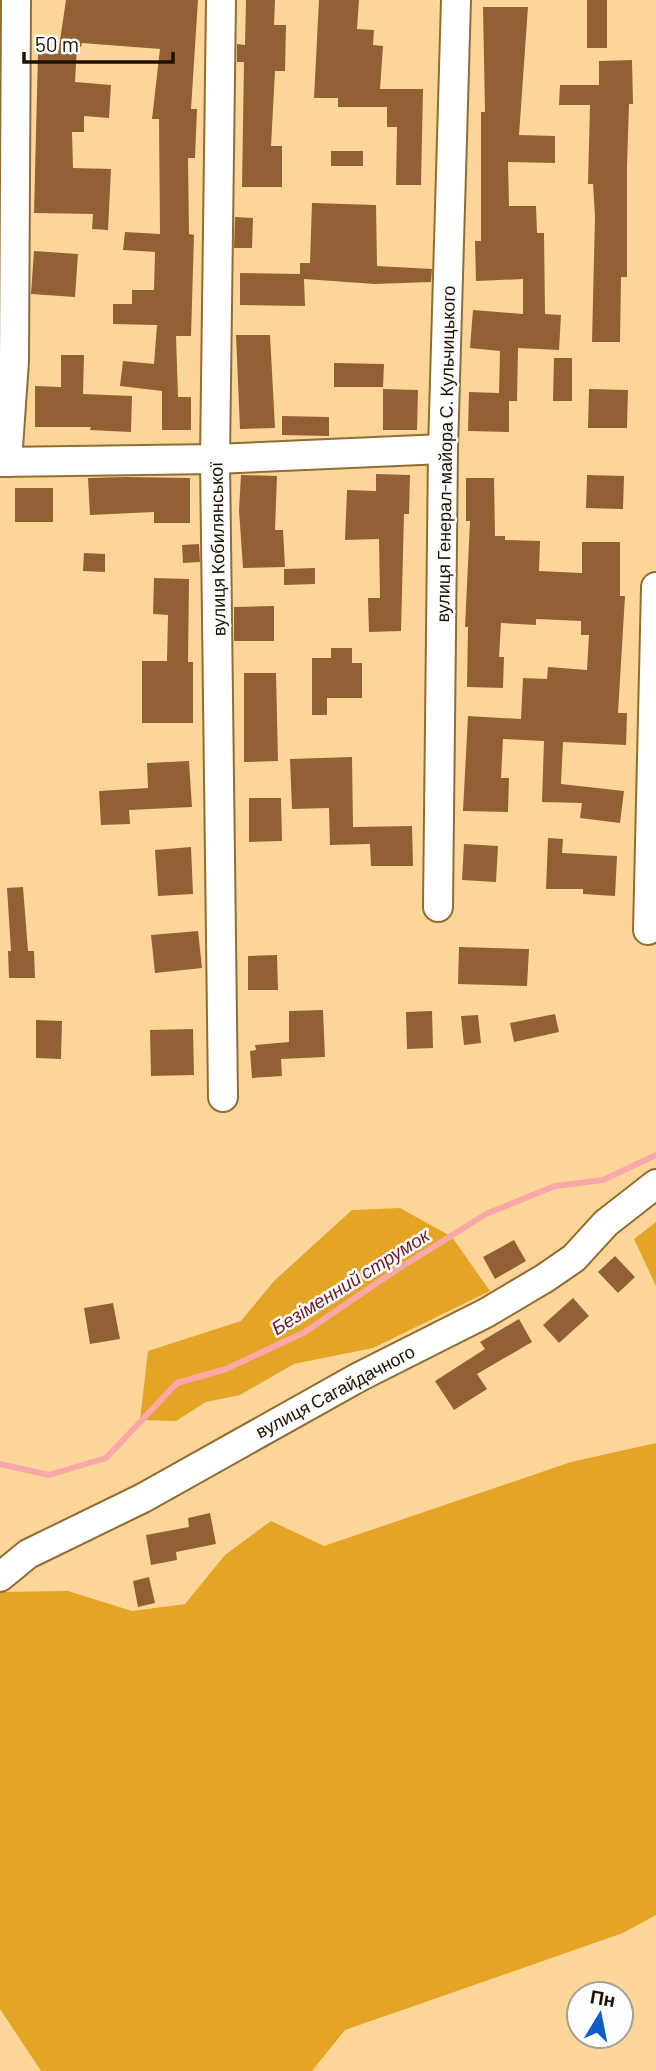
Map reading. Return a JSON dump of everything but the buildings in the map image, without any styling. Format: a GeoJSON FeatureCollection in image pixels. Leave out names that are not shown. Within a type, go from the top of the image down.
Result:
{"type":"FeatureCollection","features":[{"type":"Feature","properties":{"kind":"street"},"geometry":{"type":"LineString","coordinates":[[16,0],[14,361],[4,462],[215,459],[443,449]]}},
{"type":"Feature","properties":{"kind":"street","name":"вулиця Кобилянської"},"geometry":{"type":"LineString","coordinates":[[221,0],[215,459],[223,1097]]}},
{"type":"Feature","properties":{"kind":"street","name":"вулиця Генерал-майора С. Кульчицького"},"geometry":{"type":"LineString","coordinates":[[438,907],[443,449],[456,0]]}},
{"type":"Feature","properties":{"kind":"street"},"geometry":{"type":"LineString","coordinates":[[648,930],[656,587]]}},
{"type":"Feature","properties":{"kind":"street","name":"вулиця Сагайдачного"},"geometry":{"type":"LineString","coordinates":[[0,1577],[28,1554],[143,1498],[359,1377],[486,1313],[545,1278],[574,1258],[606,1223],[656,1184]]}},
{"type":"Feature","properties":{"kind":"shaded area"},"geometry":{"type":"Polygon","coordinates":[[[400,1208],[452,1237],[490,1291],[373,1348],[294,1364],[240,1395],[206,1402],[176,1421],[140,1420],[148,1351],[241,1321],[274,1281],[352,1210],[400,1208]]]}},
{"type":"Feature","properties":{"kind":"shaded area"},"geometry":{"type":"Polygon","coordinates":[[[656,1222],[656,1286],[634,1239],[656,1222]]]}},
{"type":"Feature","properties":{"kind":"shaded area"},"geometry":{"type":"Polygon","coordinates":[[[656,1443],[656,1915],[623,1933],[345,2030],[312,2071],[41,2071],[0,2009],[0,1592],[68,1591],[132,1611],[185,1604],[225,1555],[271,1521],[324,1546],[571,1462],[656,1443]]]}},
{"type":"Feature","properties":{"kind":"waterway","name":"Безіменний струмок"},"geometry":{"type":"LineString","coordinates":[[0,1464],[49,1475],[106,1458],[177,1383],[226,1369],[305,1332],[390,1274],[486,1214],[555,1186],[603,1180],[656,1155]]}}]}
